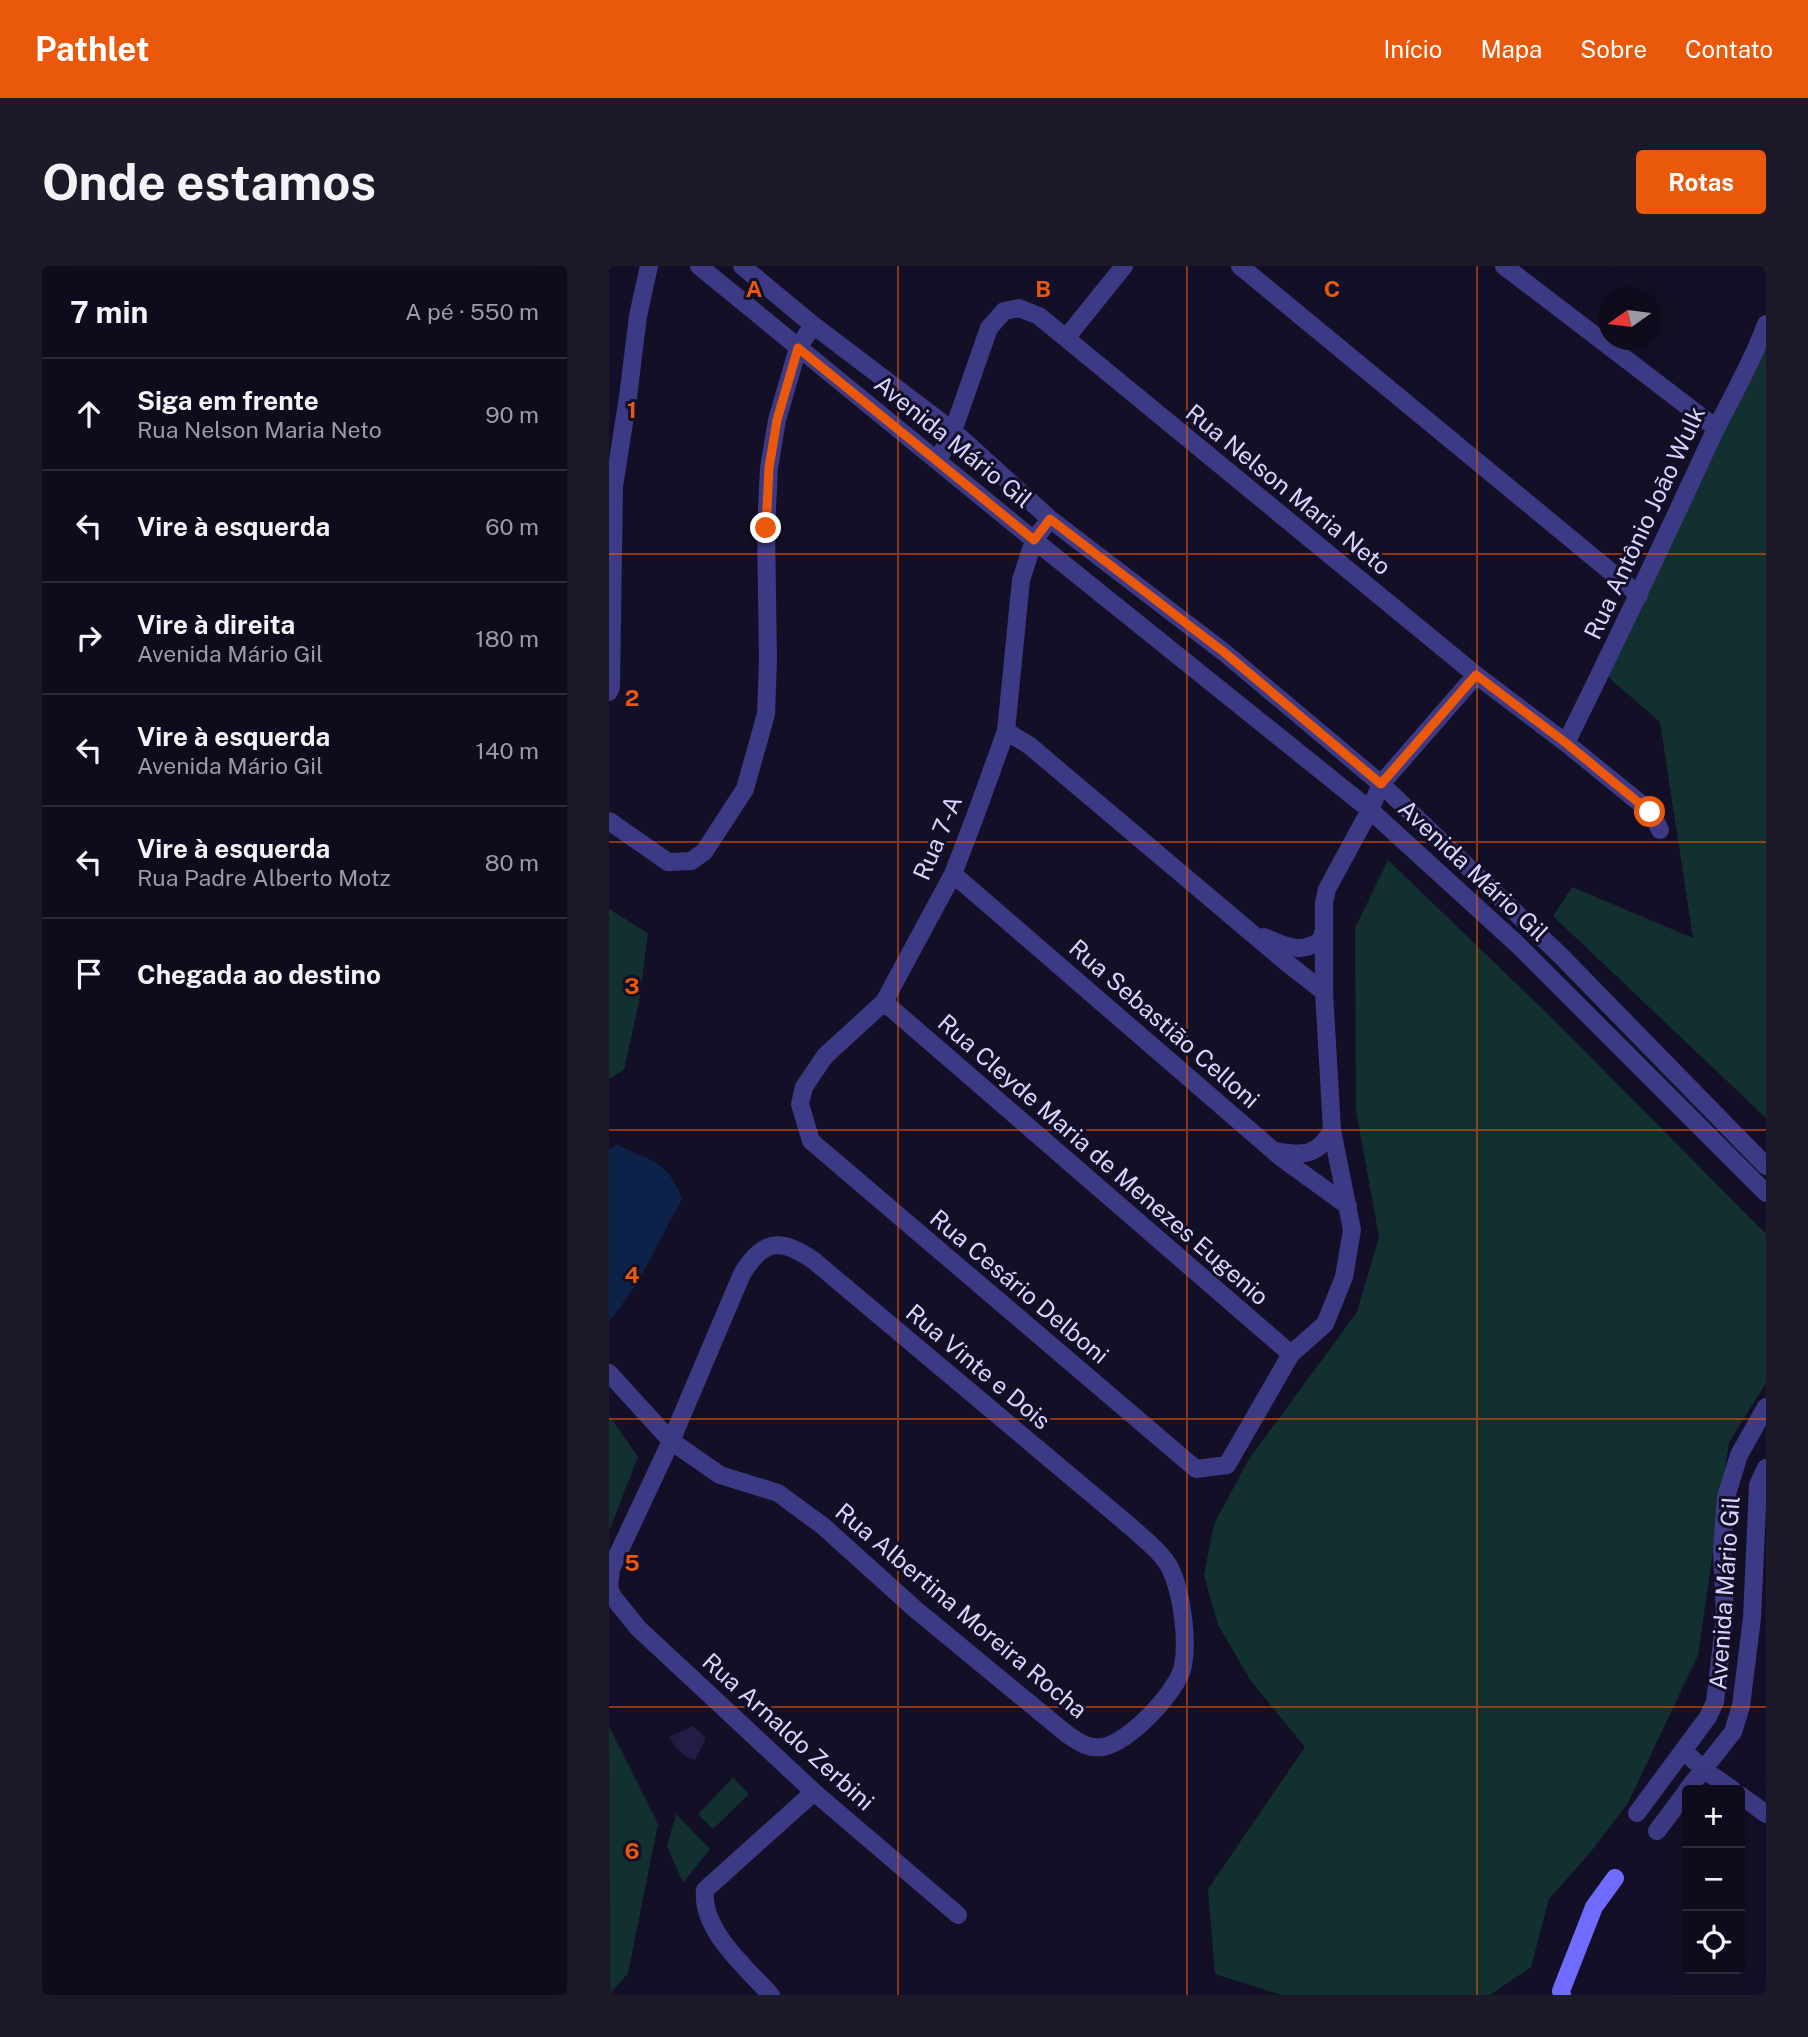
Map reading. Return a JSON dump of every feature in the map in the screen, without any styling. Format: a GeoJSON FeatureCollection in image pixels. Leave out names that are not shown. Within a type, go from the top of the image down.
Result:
{"type":"FeatureCollection","features":[{"type":"Feature","properties":{"kind":"street"},"geometry":{"type":"LineString","coordinates":[[609,692],[614,486],[638,316],[649,266]]}},
{"type":"Feature","properties":{"kind":"street","name":"Avenida Mário Gil"},"geometry":{"type":"LineString","coordinates":[[699,266],[1370,810],[1518,945],[1766,1193]]}},
{"type":"Feature","properties":{"kind":"street","name":"Avenida Mário Gil"},"geometry":{"type":"LineString","coordinates":[[742,266],[813,325],[953,431],[1050,519],[1225,653],[1381,784],[1534,929],[1766,1167]]}},
{"type":"Feature","properties":{"kind":"street"},"geometry":{"type":"LineString","coordinates":[[1066,338],[1124,266]]}},
{"type":"Feature","properties":{"kind":"street"},"geometry":{"type":"LineString","coordinates":[[1240,266],[1639,595]]}},
{"type":"Feature","properties":{"kind":"street"},"geometry":{"type":"LineString","coordinates":[[1504,266],[1716,428]]}},
{"type":"Feature","properties":{"kind":"street","name":"Rua Nelson Maria Neto"},"geometry":{"type":"LineString","coordinates":[[938,460],[953,431],[989,328],[1004,311],[1019,308],[1039,316],[1476,675],[1566,743],[1650,812],[1660,830]]}},
{"type":"Feature","properties":{"kind":"street","name":"Rua Antônio João Wulk"},"geometry":{"type":"LineString","coordinates":[[1566,743],[1639,595],[1716,428],[1759,344],[1766,324]]}},
{"type":"Feature","properties":{"kind":"street"},"geometry":{"type":"LineString","coordinates":[[609,821],[668,862],[691,860],[704,852],[745,789],[766,714],[766,528],[769,468],[777,420],[798,348],[813,325]]}},
{"type":"Feature","properties":{"kind":"street","name":"Rua 7-A"},"geometry":{"type":"LineString","coordinates":[[811,1142],[800,1104],[804,1087],[825,1056],[884,1002],[953,874],[1006,731],[1021,580],[1034,540],[1050,519]]}},
{"type":"Feature","properties":{"kind":"street"},"geometry":{"type":"LineString","coordinates":[[1206,678],[1225,653]]}},
{"type":"Feature","properties":{"kind":"street"},"geometry":{"type":"LineString","coordinates":[[1291,1354],[1325,1324],[1343,1277],[1352,1230],[1332,1130],[1324,992],[1324,903],[1327,889],[1370,810],[1381,784],[1476,675]]}},
{"type":"Feature","properties":{"kind":"street"},"geometry":{"type":"LineString","coordinates":[[1006,731],[1030,746],[1324,992]]}},
{"type":"Feature","properties":{"kind":"street","name":"Rua Sebastião Celloni"},"geometry":{"type":"LineString","coordinates":[[953,874],[1274,1151],[1348,1206]]}},
{"type":"Feature","properties":{"kind":"street"},"geometry":{"type":"LineString","coordinates":[[1251,933],[1300,949],[1312,947],[1321,940],[1324,929]]}},
{"type":"Feature","properties":{"kind":"street"},"geometry":{"type":"LineString","coordinates":[[1518,945],[1534,929]]}},
{"type":"Feature","properties":{"kind":"street","name":"Rua Cleyde Maria de Menezes Eugenio"},"geometry":{"type":"LineString","coordinates":[[884,1002],[1291,1354]]}},
{"type":"Feature","properties":{"kind":"street"},"geometry":{"type":"LineString","coordinates":[[1664,1089],[1678,1076]]}},
{"type":"Feature","properties":{"kind":"street"},"geometry":{"type":"LineString","coordinates":[[1274,1151],[1306,1153],[1326,1141],[1332,1130]]}},
{"type":"Feature","properties":{"kind":"street","name":"Rua Cesário Delboni"},"geometry":{"type":"LineString","coordinates":[[811,1142],[1196,1469],[1227,1465],[1291,1354]]}},
{"type":"Feature","properties":{"kind":"street","name":"Rua Vinte e Dois"},"geometry":{"type":"LineString","coordinates":[[671,1441],[742,1274],[752,1258],[764,1248],[778,1244],[799,1250],[813,1260],[1131,1527],[1163,1557]]}},
{"type":"Feature","properties":{"kind":"street","name":"Rua Albertina Moreira Rocha"},"geometry":{"type":"LineString","coordinates":[[609,1373],[671,1441],[720,1475],[778,1493],[823,1526],[915,1609],[1067,1735],[1083,1745],[1107,1746],[1122,1738],[1164,1701],[1178,1681],[1185,1650],[1182,1620],[1175,1581],[1163,1557]]}},
{"type":"Feature","properties":{"kind":"street","name":"Avenida Mário Gil"},"geometry":{"type":"LineString","coordinates":[[1637,1812],[1709,1717],[1715,1702],[1725,1616],[1722,1551],[1726,1497],[1739,1455],[1764,1414]]}},
{"type":"Feature","properties":{"kind":"street","name":"Rua Arnaldo Zerbini"},"geometry":{"type":"LineString","coordinates":[[671,1441],[611,1569],[609,1588],[613,1597],[638,1628],[814,1792],[958,1915]]}},
{"type":"Feature","properties":{"kind":"street","name":"Avenida Mário Gil"},"geometry":{"type":"LineString","coordinates":[[1691,1785],[1733,1732],[1741,1706],[1759,1620],[1758,1485],[1766,1468]]}},
{"type":"Feature","properties":{"kind":"street"},"geometry":{"type":"LineString","coordinates":[[1725,1616],[1759,1620]]}},
{"type":"Feature","properties":{"kind":"street"},"geometry":{"type":"LineString","coordinates":[[1684,1751],[1726,1785]]}},
{"type":"Feature","properties":{"kind":"street"},"geometry":{"type":"LineString","coordinates":[[771,1995],[712,1926],[704,1902],[705,1891],[814,1792]]}},
{"type":"Feature","properties":{"kind":"street","name":"Avenida Mário Gil"},"geometry":{"type":"LineString","coordinates":[[1657,1832],[1682,1797]]}},
{"type":"Feature","properties":{"kind":"street"},"geometry":{"type":"LineString","coordinates":[[1745,1799],[1766,1814]]}},
{"type":"Feature","properties":{"kind":"street"},"geometry":{"type":"LineString","coordinates":[[1563,1994],[1594,1907],[1615,1878]]}},
{"type":"Feature","properties":{"kind":"green space"},"geometry":{"type":"Polygon","coordinates":[[[1766,338],[1766,1118],[1553,916],[1572,887],[1693,938],[1660,722],[1608,677],[1766,338]]]}},
{"type":"Feature","properties":{"kind":"green space"},"geometry":{"type":"Polygon","coordinates":[[[1388,860],[1552,1018],[1766,1234],[1766,1383],[1729,1442],[1698,1655],[1628,1803],[1589,1854],[1549,1899],[1531,1967],[1490,1995],[1281,1995],[1215,1974],[1208,1889],[1305,1747],[1251,1681],[1218,1625],[1204,1575],[1214,1524],[1249,1459],[1357,1312],[1379,1237],[1356,1110],[1355,928],[1388,860]]]}},
{"type":"Feature","properties":{"kind":"green space"},"geometry":{"type":"Polygon","coordinates":[[[609,909],[648,933],[639,1002],[624,1070],[609,1079],[609,909]]]}},
{"type":"Feature","properties":{"kind":"green space"},"geometry":{"type":"Polygon","coordinates":[[[609,1415],[638,1457],[609,1531],[609,1415]]]}},
{"type":"Feature","properties":{"kind":"green space"},"geometry":{"type":"Polygon","coordinates":[[[609,1726],[658,1824],[628,1973],[610,1994],[609,1726]]]}},
{"type":"Feature","properties":{"kind":"green space"},"geometry":{"type":"Polygon","coordinates":[[[733,1778],[749,1794],[713,1829],[698,1814],[733,1778]]]}},
{"type":"Feature","properties":{"kind":"green space"},"geometry":{"type":"Polygon","coordinates":[[[676,1814],[710,1849],[683,1883],[667,1846],[676,1814]]]}},
{"type":"Feature","properties":{"kind":"water"},"geometry":{"type":"Polygon","coordinates":[[[618,1145],[664,1169],[677,1186],[682,1199],[638,1282],[609,1322],[609,1149],[618,1145]]]}},
{"type":"Feature","properties":{"kind":"building"},"geometry":{"type":"Polygon","coordinates":[[[693,1726],[706,1738],[695,1760],[677,1749],[669,1737],[693,1726]]]}},
{"type":"Feature","properties":{"kind":"route"},"geometry":{"type":"LineString","coordinates":[[766,528],[769,468],[777,420],[798,348],[1034,540],[1050,519],[1225,653],[1381,784],[1476,675],[1566,743],[1650,812]]}}]}
